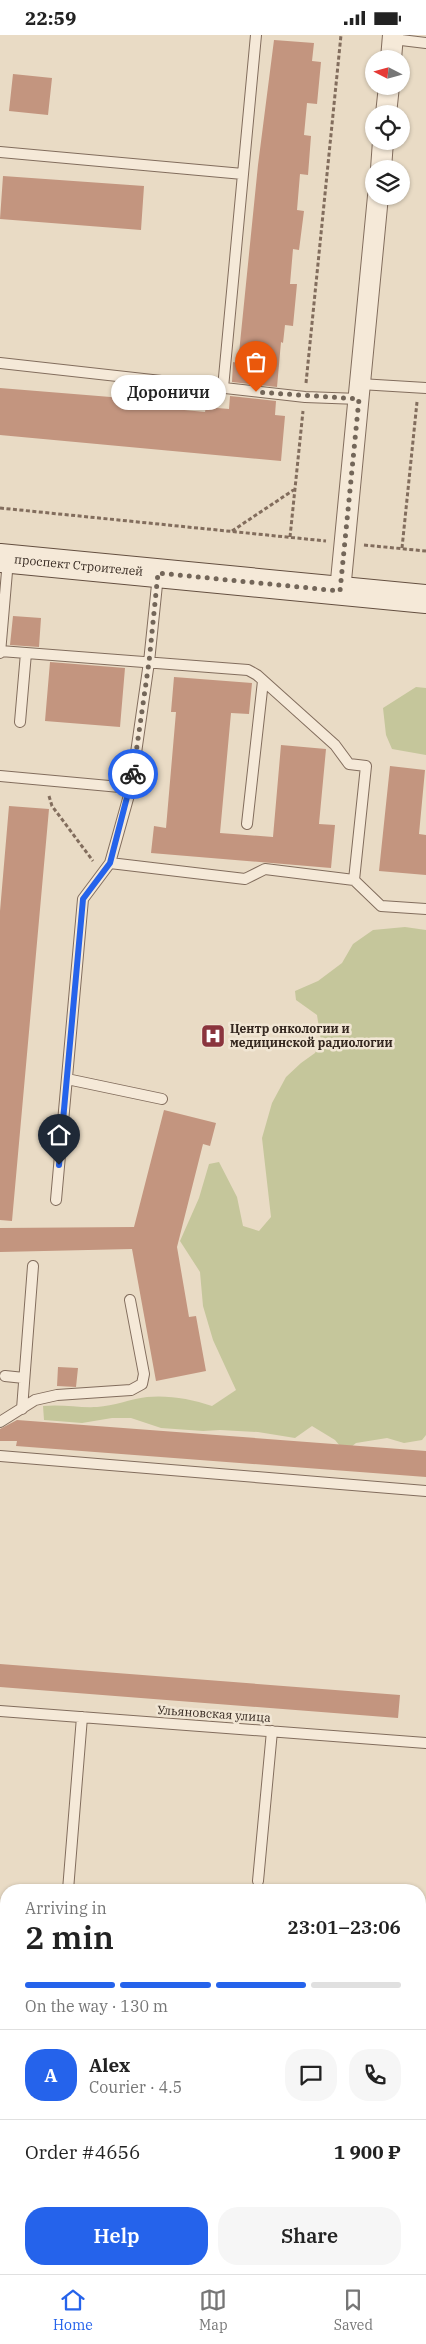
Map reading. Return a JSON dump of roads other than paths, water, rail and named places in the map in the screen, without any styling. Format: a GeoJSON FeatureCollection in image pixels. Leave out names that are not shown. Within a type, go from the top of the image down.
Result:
{"type":"FeatureCollection","features":[{"type":"Feature","properties":{"kind":"main road","name":"проспект Строителей"},"geometry":{"type":"LineString","coordinates":[[4,559],[426,599]]}},
{"type":"Feature","properties":{"kind":"street"},"geometry":{"type":"LineString","coordinates":[[340,591],[377,205]]}},
{"type":"Feature","properties":{"kind":"lane"},"geometry":{"type":"LineString","coordinates":[[223,388],[256,35]]}},
{"type":"Feature","properties":{"kind":"lane"},"geometry":{"type":"LineString","coordinates":[[393,44],[426,43]]}},
{"type":"Feature","properties":{"kind":"lane"},"geometry":{"type":"LineString","coordinates":[[0,152],[243,174]]}},
{"type":"Feature","properties":{"kind":"lane"},"geometry":{"type":"LineString","coordinates":[[0,363],[305,397],[426,388]]}},
{"type":"Feature","properties":{"kind":"lane"},"geometry":{"type":"LineString","coordinates":[[4,559],[0,652],[248,670],[335,745],[349,763],[366,766],[354,880]]}},
{"type":"Feature","properties":{"kind":"lane"},"geometry":{"type":"LineString","coordinates":[[56,1200],[83,899],[110,863],[131,788],[149,662],[158,573]]}},
{"type":"Feature","properties":{"kind":"lane"},"geometry":{"type":"LineString","coordinates":[[20,722],[26,653]]}},
{"type":"Feature","properties":{"kind":"lane"},"geometry":{"type":"LineString","coordinates":[[248,824],[263,681]]}},
{"type":"Feature","properties":{"kind":"lane"},"geometry":{"type":"LineString","coordinates":[[0,776],[131,788]]}},
{"type":"Feature","properties":{"kind":"lane"},"geometry":{"type":"LineString","coordinates":[[110,863],[245,879],[265,869],[354,880],[381,906],[426,909]]}},
{"type":"Feature","properties":{"kind":"lane"},"geometry":{"type":"LineString","coordinates":[[67,1079],[162,1099]]}},
{"type":"Feature","properties":{"kind":"lane"},"geometry":{"type":"LineString","coordinates":[[22,1409],[33,1266]]}},
{"type":"Feature","properties":{"kind":"lane"},"geometry":{"type":"LineString","coordinates":[[0,1422],[35,1400],[57,1395],[131,1390],[142,1384],[144,1374],[130,1300]]}},
{"type":"Feature","properties":{"kind":"lane"},"geometry":{"type":"LineString","coordinates":[[5,1376],[24,1378]]}},
{"type":"Feature","properties":{"kind":"lane"},"geometry":{"type":"LineString","coordinates":[[0,1456],[426,1491]]}},
{"type":"Feature","properties":{"kind":"lane","name":"Ульяновская улица"},"geometry":{"type":"LineString","coordinates":[[0,1711],[426,1743]]}},
{"type":"Feature","properties":{"kind":"lane"},"geometry":{"type":"LineString","coordinates":[[68,1884],[82,1717]]}},
{"type":"Feature","properties":{"kind":"lane"},"geometry":{"type":"LineString","coordinates":[[258,1881],[272,1731]]}},
{"type":"Feature","properties":{"kind":"place","name":"Дороничи"},"geometry":{"type":"Point","coordinates":[256,392]}},
{"type":"Feature","properties":{"kind":"place","name":"Центр онкологии и медицинской радиологии"},"geometry":{"type":"Point","coordinates":[213,1036]}}]}
